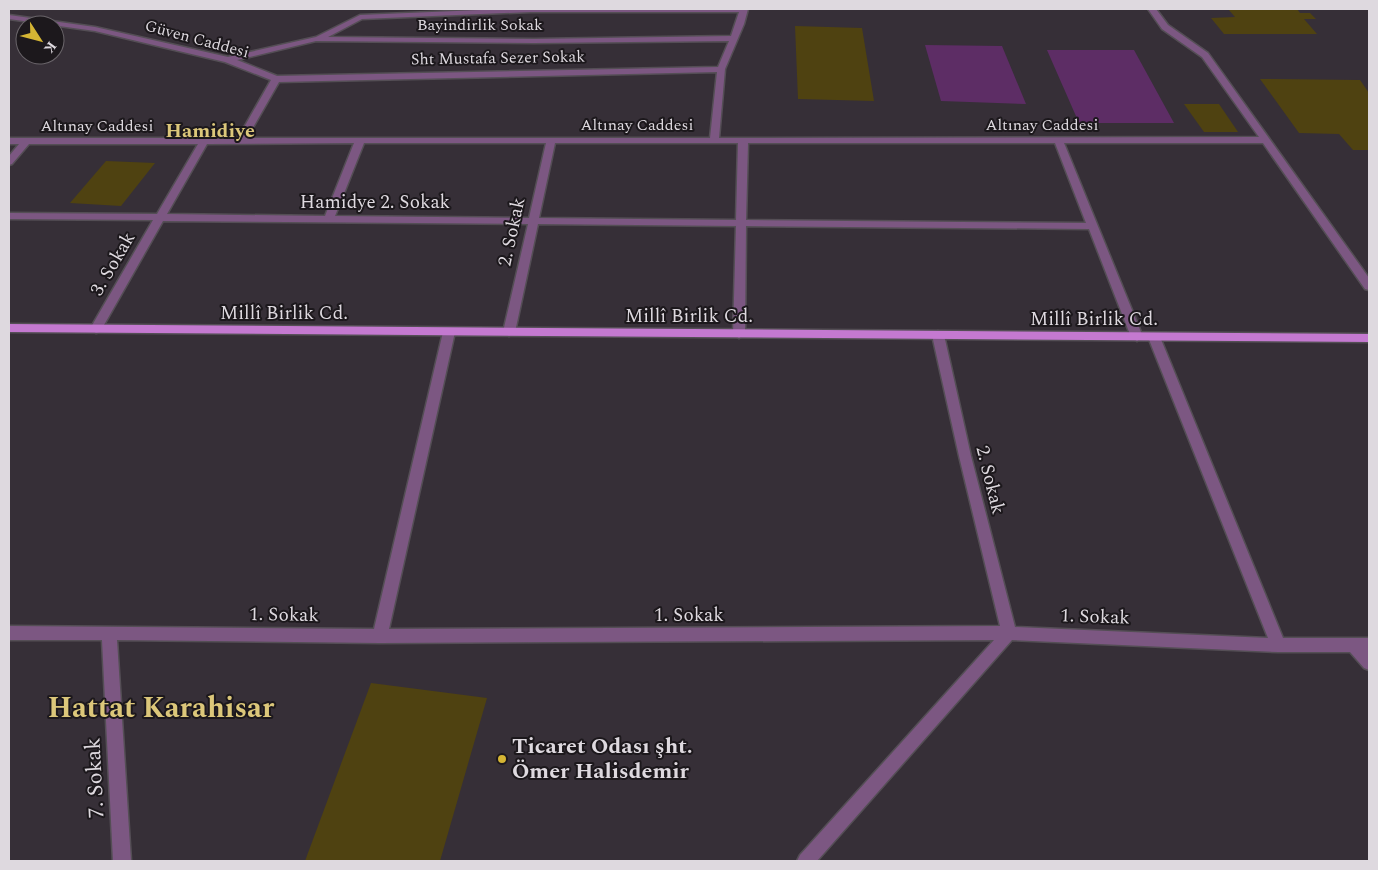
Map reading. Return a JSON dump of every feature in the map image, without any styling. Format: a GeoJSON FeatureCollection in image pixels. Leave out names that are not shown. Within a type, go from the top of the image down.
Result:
{"type":"FeatureCollection","features":[{"type":"Feature","properties":{"kind":"main road","name":"Millî Birlik Cd."},"geometry":{"type":"LineString","coordinates":[[9,328],[1369,338]]}},
{"type":"Feature","properties":{"kind":"street"},"geometry":{"type":"LineString","coordinates":[[316,39],[360,17],[532,10],[744,9],[721,69],[714,140]]}},
{"type":"Feature","properties":{"kind":"street"},"geometry":{"type":"LineString","coordinates":[[1152,9],[1165,27],[1205,55],[1369,286]]}},
{"type":"Feature","properties":{"kind":"street","name":"Güven Caddesi"},"geometry":{"type":"LineString","coordinates":[[9,17],[95,29],[228,60],[276,79]]}},
{"type":"Feature","properties":{"kind":"street","name":"Bayindirlik Sokak"},"geometry":{"type":"LineString","coordinates":[[228,60],[316,39],[534,41],[734,38]]}},
{"type":"Feature","properties":{"kind":"street","name":"Sht Mustafa Sezer Sokak"},"geometry":{"type":"LineString","coordinates":[[276,79],[721,69]]}},
{"type":"Feature","properties":{"kind":"street"},"geometry":{"type":"LineString","coordinates":[[241,141],[276,79]]}},
{"type":"Feature","properties":{"kind":"street","name":"Altınay Caddesi"},"geometry":{"type":"LineString","coordinates":[[9,140],[1265,140]]}},
{"type":"Feature","properties":{"kind":"street"},"geometry":{"type":"LineString","coordinates":[[9,162],[26,140]]}},
{"type":"Feature","properties":{"kind":"street","name":"3. Sokak"},"geometry":{"type":"LineString","coordinates":[[96,329],[204,140]]}},
{"type":"Feature","properties":{"kind":"street"},"geometry":{"type":"LineString","coordinates":[[329,219],[360,140]]}},
{"type":"Feature","properties":{"kind":"street","name":"2. Sokak"},"geometry":{"type":"LineString","coordinates":[[510,332],[552,140]]}},
{"type":"Feature","properties":{"kind":"street"},"geometry":{"type":"LineString","coordinates":[[739,334],[743,140]]}},
{"type":"Feature","properties":{"kind":"street"},"geometry":{"type":"LineString","coordinates":[[1058,140],[1137,337]]}},
{"type":"Feature","properties":{"kind":"street","name":"Hamidye 2. Sokak"},"geometry":{"type":"LineString","coordinates":[[9,216],[1093,226]]}},
{"type":"Feature","properties":{"kind":"street"},"geometry":{"type":"LineString","coordinates":[[380,636],[449,332]]}},
{"type":"Feature","properties":{"kind":"street","name":"2. Sokak"},"geometry":{"type":"LineString","coordinates":[[938,335],[1009,634]]}},
{"type":"Feature","properties":{"kind":"street"},"geometry":{"type":"LineString","coordinates":[[1154,337],[1278,644]]}},
{"type":"Feature","properties":{"kind":"street","name":"1. Sokak"},"geometry":{"type":"LineString","coordinates":[[9,633],[380,636],[1009,634],[1278,644],[1369,644]]}},
{"type":"Feature","properties":{"kind":"street","name":"7. Sokak"},"geometry":{"type":"LineString","coordinates":[[109,633],[122,861]]}},
{"type":"Feature","properties":{"kind":"street"},"geometry":{"type":"LineString","coordinates":[[806,861],[1009,634]]}},
{"type":"Feature","properties":{"kind":"street"},"geometry":{"type":"LineString","coordinates":[[1353,644],[1369,663]]}},
{"type":"Feature","properties":{"kind":"shaded area"},"geometry":{"type":"Polygon","coordinates":[[[925,45],[1002,46],[1026,104],[941,101],[925,45]]]}},
{"type":"Feature","properties":{"kind":"shaded area"},"geometry":{"type":"Polygon","coordinates":[[[1047,50],[1134,50],[1174,123],[1079,123],[1047,50]]]}},
{"type":"Feature","properties":{"kind":"building"},"geometry":{"type":"Polygon","coordinates":[[[1228,9],[1297,9],[1300,13],[1310,13],[1316,19],[1304,19],[1317,34],[1224,34],[1211,18],[1235,17],[1228,9]]]}},
{"type":"Feature","properties":{"kind":"building"},"geometry":{"type":"Polygon","coordinates":[[[795,26],[862,28],[874,101],[798,99],[795,26]]]}},
{"type":"Feature","properties":{"kind":"building"},"geometry":{"type":"Polygon","coordinates":[[[1260,79],[1360,80],[1369,93],[1369,150],[1353,150],[1339,134],[1299,133],[1260,79]]]}},
{"type":"Feature","properties":{"kind":"building"},"geometry":{"type":"Polygon","coordinates":[[[1184,104],[1219,104],[1238,132],[1204,132],[1184,104]]]}},
{"type":"Feature","properties":{"kind":"building"},"geometry":{"type":"Polygon","coordinates":[[[106,161],[155,163],[121,206],[70,203],[106,161]]]}},
{"type":"Feature","properties":{"kind":"building"},"geometry":{"type":"Polygon","coordinates":[[[371,683],[487,698],[440,861],[305,861],[371,683]]]}},
{"type":"Feature","properties":{"kind":"place","name":"Ticaret Odası şht. Ömer Halisdemir"},"geometry":{"type":"Point","coordinates":[502,759]}},
{"type":"Feature","properties":{"kind":"district","name":"Hamidiye"},"geometry":{"type":"Point","coordinates":[210,131]}},
{"type":"Feature","properties":{"kind":"district","name":"Hattat Karahisar"},"geometry":{"type":"Point","coordinates":[161,708]}}]}
